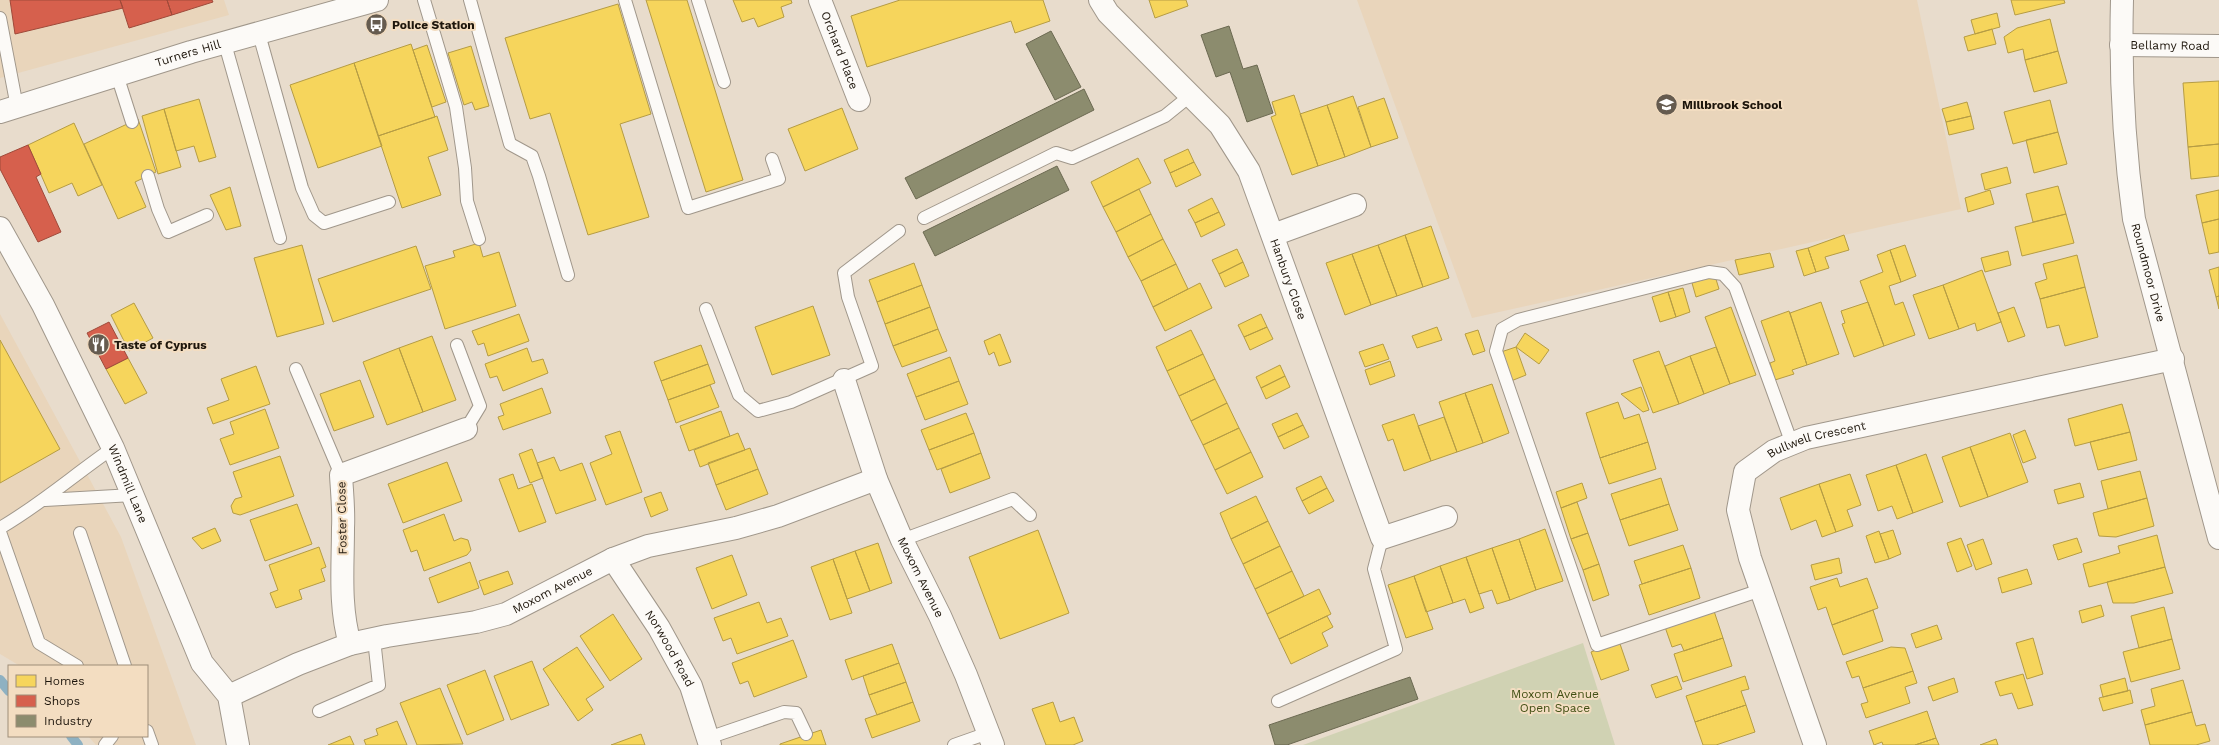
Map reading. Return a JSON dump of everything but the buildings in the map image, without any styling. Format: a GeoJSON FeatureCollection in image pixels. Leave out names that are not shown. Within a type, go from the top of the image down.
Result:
{"type":"FeatureCollection","features":[{"type":"Feature","properties":{"kind":"street","name":"Turners Hill"},"geometry":{"type":"LineString","coordinates":[[9,110],[191,52],[225,44],[377,0]]}},
{"type":"Feature","properties":{"kind":"street","name":"Orchard Place"},"geometry":{"type":"LineString","coordinates":[[820,0],[859,100]]}},
{"type":"Feature","properties":{"kind":"street","name":"Hanbury Close"},"geometry":{"type":"LineString","coordinates":[[1100,0],[1108,13],[1123,29],[1192,95],[1220,125],[1249,171],[1274,235],[1308,336],[1382,538]]}},
{"type":"Feature","properties":{"kind":"street","name":"Roundmoor Drive"},"geometry":{"type":"LineString","coordinates":[[2122,0],[2121,45],[2128,176],[2134,219],[2213,496],[2219,538]]}},
{"type":"Feature","properties":{"kind":"street","name":"Bellamy Road"},"geometry":{"type":"LineString","coordinates":[[2121,45],[2219,46]]}},
{"type":"Feature","properties":{"kind":"street"},"geometry":{"type":"LineString","coordinates":[[1274,235],[1355,205]]}},
{"type":"Feature","properties":{"kind":"street","name":"Windmill Lane"},"geometry":{"type":"LineString","coordinates":[[0,228],[46,312],[113,448],[202,663],[229,696],[238,745]]}},
{"type":"Feature","properties":{"kind":"street","name":"Bullwell Crescent"},"geometry":{"type":"LineString","coordinates":[[1815,745],[1750,558],[1738,510],[1745,472],[1774,451],[1806,438],[2173,359]]}},
{"type":"Feature","properties":{"kind":"street","name":"Moxom Avenue"},"geometry":{"type":"LineString","coordinates":[[844,380],[876,479],[902,540],[940,616],[991,739]]}},
{"type":"Feature","properties":{"kind":"street","name":"Foster Close"},"geometry":{"type":"LineString","coordinates":[[350,644],[345,628],[342,606],[344,526],[341,475],[466,429]]}},
{"type":"Feature","properties":{"kind":"street","name":"Moxom Avenue"},"geometry":{"type":"LineString","coordinates":[[229,696],[298,664],[350,644],[476,622],[506,614],[613,559],[648,546],[736,528],[778,516],[876,479]]}},
{"type":"Feature","properties":{"kind":"street"},"geometry":{"type":"LineString","coordinates":[[1382,538],[1446,517]]}},
{"type":"Feature","properties":{"kind":"street","name":"Norwood Road"},"geometry":{"type":"LineString","coordinates":[[613,559],[659,628],[691,686],[709,742]]}},
{"type":"Feature","properties":{"kind":"lane"},"geometry":{"type":"LineString","coordinates":[[424,0],[456,107],[465,168],[467,201],[479,239]]}},
{"type":"Feature","properties":{"kind":"lane"},"geometry":{"type":"LineString","coordinates":[[470,0],[510,144],[532,156],[568,275]]}},
{"type":"Feature","properties":{"kind":"lane"},"geometry":{"type":"LineString","coordinates":[[625,0],[688,208],[779,179],[772,159]]}},
{"type":"Feature","properties":{"kind":"lane"},"geometry":{"type":"LineString","coordinates":[[698,0],[724,82]]}},
{"type":"Feature","properties":{"kind":"lane"},"geometry":{"type":"LineString","coordinates":[[0,18],[9,110]]}},
{"type":"Feature","properties":{"kind":"lane"},"geometry":{"type":"LineString","coordinates":[[259,34],[302,188],[314,215],[324,223],[389,202]]}},
{"type":"Feature","properties":{"kind":"lane"},"geometry":{"type":"LineString","coordinates":[[225,44],[280,238]]}},
{"type":"Feature","properties":{"kind":"lane"},"geometry":{"type":"LineString","coordinates":[[117,75],[132,122]]}},
{"type":"Feature","properties":{"kind":"lane"},"geometry":{"type":"LineString","coordinates":[[924,218],[1056,153],[1072,158],[1165,116],[1192,95]]}},
{"type":"Feature","properties":{"kind":"lane"},"geometry":{"type":"LineString","coordinates":[[148,176],[158,209],[168,232],[207,215]]}},
{"type":"Feature","properties":{"kind":"lane"},"geometry":{"type":"LineString","coordinates":[[706,309],[739,395],[758,411],[791,402],[844,380],[872,366],[848,296],[844,273],[899,231]]}},
{"type":"Feature","properties":{"kind":"lane"},"geometry":{"type":"LineString","coordinates":[[1761,590],[1597,645],[1496,351],[1502,330],[1518,320],[1694,275],[1709,272],[1723,274],[1734,287],[1792,444]]}},
{"type":"Feature","properties":{"kind":"lane"},"geometry":{"type":"LineString","coordinates":[[457,345],[480,406],[466,429]]}},
{"type":"Feature","properties":{"kind":"lane"},"geometry":{"type":"LineString","coordinates":[[296,369],[341,475]]}},
{"type":"Feature","properties":{"kind":"lane"},"geometry":{"type":"LineString","coordinates":[[0,528],[45,500],[84,468],[113,448]]}},
{"type":"Feature","properties":{"kind":"lane"},"geometry":{"type":"LineString","coordinates":[[45,500],[133,495]]}},
{"type":"Feature","properties":{"kind":"lane"},"geometry":{"type":"LineString","coordinates":[[902,540],[1013,499],[1030,515]]}},
{"type":"Feature","properties":{"kind":"lane"},"geometry":{"type":"LineString","coordinates":[[0,532],[39,643],[75,665]]}},
{"type":"Feature","properties":{"kind":"lane"},"geometry":{"type":"LineString","coordinates":[[80,533],[125,665]]}},
{"type":"Feature","properties":{"kind":"lane"},"geometry":{"type":"LineString","coordinates":[[1278,701],[1396,649],[1374,569],[1382,538]]}},
{"type":"Feature","properties":{"kind":"lane"},"geometry":{"type":"LineString","coordinates":[[319,711],[380,685],[374,639]]}},
{"type":"Feature","properties":{"kind":"lane"},"geometry":{"type":"LineString","coordinates":[[709,742],[784,712],[796,713],[806,734]]}},
{"type":"Feature","properties":{"kind":"lane"},"geometry":{"type":"LineString","coordinates":[[148,733],[152,745]]}},
{"type":"Feature","properties":{"kind":"lane"},"geometry":{"type":"LineString","coordinates":[[105,745],[111,737]]}},
{"type":"Feature","properties":{"kind":"lane"},"geometry":{"type":"LineString","coordinates":[[954,745],[991,739]]}},
{"type":"Feature","properties":{"kind":"shaded area"},"geometry":{"type":"Polygon","coordinates":[[[0,0],[224,0],[229,15],[0,78],[0,0]]]}},
{"type":"Feature","properties":{"kind":"shaded area","name":"Millbrook School"},"geometry":{"type":"Polygon","coordinates":[[[1357,0],[1917,0],[1961,209],[1472,318],[1357,0]]]}},
{"type":"Feature","properties":{"kind":"shaded area"},"geometry":{"type":"Polygon","coordinates":[[[0,314],[121,537],[196,745],[96,745],[89,737],[148,737],[148,665],[18,665],[0,654],[0,314]]]}},
{"type":"Feature","properties":{"kind":"green space","name":"Moxom Avenue Open Space"},"geometry":{"type":"Polygon","coordinates":[[[1583,643],[1615,745],[1303,745],[1583,643]]]}},
{"type":"Feature","properties":{"kind":"waterway"},"geometry":{"type":"LineString","coordinates":[[0,680],[8,690]]}},
{"type":"Feature","properties":{"kind":"waterway"},"geometry":{"type":"LineString","coordinates":[[72,737],[78,745]]}},
{"type":"Feature","properties":{"kind":"place","name":"Police Station"},"geometry":{"type":"Point","coordinates":[377,25]}},
{"type":"Feature","properties":{"kind":"place","name":"Millbrook School"},"geometry":{"type":"Point","coordinates":[1667,105]}},
{"type":"Feature","properties":{"kind":"place","name":"Taste of Cyprus"},"geometry":{"type":"Point","coordinates":[99,345]}}]}
